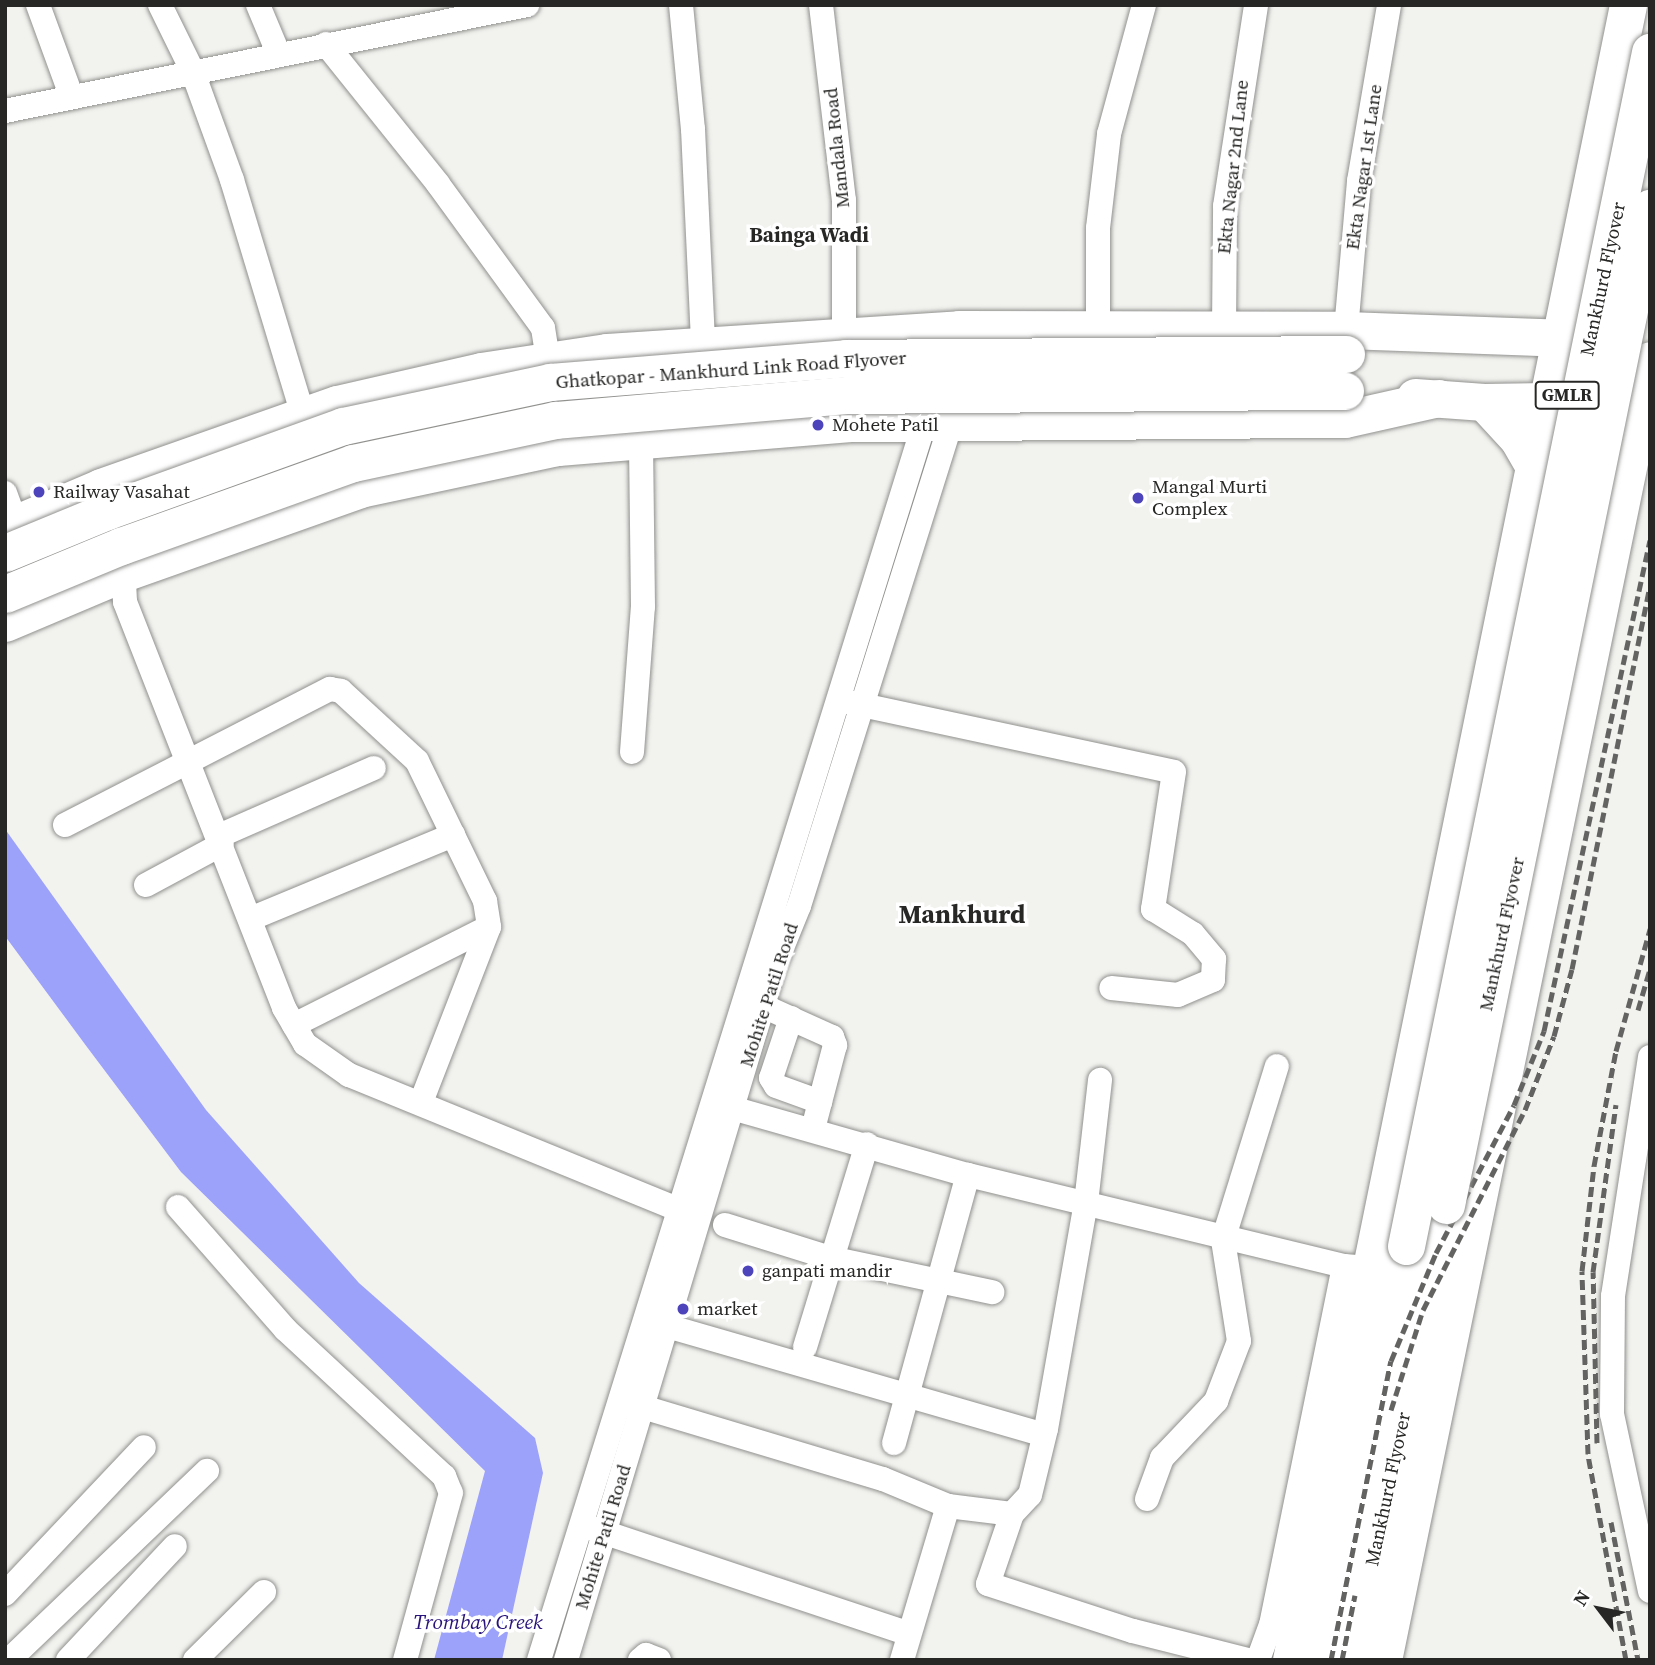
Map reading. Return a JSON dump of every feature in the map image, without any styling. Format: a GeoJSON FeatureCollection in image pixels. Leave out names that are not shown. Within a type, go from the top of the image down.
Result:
{"type":"FeatureCollection","features":[{"type":"Feature","properties":{"kind":"highway"},"geometry":{"type":"LineString","coordinates":[[1295,1646],[1628,5]]}},
{"type":"Feature","properties":{"kind":"highway","name":"Mankhurd Flyover"},"geometry":{"type":"LineString","coordinates":[[1295,1646],[1385,1349],[1374,1254],[1650,52]]}},
{"type":"Feature","properties":{"kind":"highway","name":"Mankhurd Flyover"},"geometry":{"type":"LineString","coordinates":[[1354,1660],[1650,208]]}},
{"type":"Feature","properties":{"kind":"highway"},"geometry":{"type":"LineString","coordinates":[[8,524],[101,487],[303,415],[415,385],[548,359],[844,334],[948,330],[1224,330],[1346,342]]}},
{"type":"Feature","properties":{"kind":"highway","name":"Ghatkopar - Mankhurd Link Road Flyover"},"geometry":{"type":"LineString","coordinates":[[8,524],[107,511],[343,426],[550,382],[846,358],[1346,342],[1440,335],[1560,338]]}},
{"type":"Feature","properties":{"kind":"highway","name":"GMLR"},"geometry":{"type":"LineString","coordinates":[[1560,338],[1649,367]]}},
{"type":"Feature","properties":{"kind":"highway"},"geometry":{"type":"LineString","coordinates":[[1384,1660],[1649,367]]}},
{"type":"Feature","properties":{"kind":"highway","name":"GMLR"},"geometry":{"type":"LineString","coordinates":[[1439,398],[1484,402],[1548,401],[1649,367]]}},
{"type":"Feature","properties":{"kind":"highway","name":"Ghatkopar - Mankhurd Link Road Flyover"},"geometry":{"type":"LineString","coordinates":[[5,594],[121,546],[353,463],[555,419],[848,395],[1345,391],[1439,398]]}},
{"type":"Feature","properties":{"kind":"highway"},"geometry":{"type":"LineString","coordinates":[[5,623],[126,572],[360,489],[495,458],[641,438],[850,423],[1345,419],[1439,398]]}},
{"type":"Feature","properties":{"kind":"highway"},"geometry":{"type":"LineString","coordinates":[[1484,402],[1518,439],[1534,467]]}},
{"type":"Feature","properties":{"kind":"street"},"geometry":{"type":"LineString","coordinates":[[38,5],[71,95]]}},
{"type":"Feature","properties":{"kind":"street"},"geometry":{"type":"LineString","coordinates":[[160,5],[252,239],[303,415]]}},
{"type":"Feature","properties":{"kind":"street"},"geometry":{"type":"LineString","coordinates":[[258,5],[279,55]]}},
{"type":"Feature","properties":{"kind":"street"},"geometry":{"type":"LineString","coordinates":[[5,111],[185,71],[279,55],[326,44],[417,16],[527,5]]}},
{"type":"Feature","properties":{"kind":"street"},"geometry":{"type":"LineString","coordinates":[[681,5],[693,129],[704,345]]}},
{"type":"Feature","properties":{"kind":"street","name":"Mandala Road"},"geometry":{"type":"LineString","coordinates":[[821,5],[845,200],[844,334]]}},
{"type":"Feature","properties":{"kind":"street"},"geometry":{"type":"LineString","coordinates":[[1098,331],[1098,228],[1109,134],[1144,5]]}},
{"type":"Feature","properties":{"kind":"street","name":"Ekta Nagar 2nd Lane"},"geometry":{"type":"LineString","coordinates":[[1224,330],[1225,206],[1255,5]]}},
{"type":"Feature","properties":{"kind":"street","name":"Ekta Nagar 1st Lane"},"geometry":{"type":"LineString","coordinates":[[1346,342],[1359,181],[1389,5]]}},
{"type":"Feature","properties":{"kind":"street"},"geometry":{"type":"LineString","coordinates":[[326,44],[438,184],[543,328],[548,359]]}},
{"type":"Feature","properties":{"kind":"street","name":"Mohite Patil Road"},"geometry":{"type":"LineString","coordinates":[[566,1660],[605,1531],[631,1403],[667,1326],[689,1214],[723,1105],[763,1006],[762,976],[941,423],[948,330]]}},
{"type":"Feature","properties":{"kind":"street"},"geometry":{"type":"LineString","coordinates":[[632,752],[643,607],[641,438]]}},
{"type":"Feature","properties":{"kind":"street"},"geometry":{"type":"LineString","coordinates":[[101,487],[126,572],[125,602],[191,762],[250,919],[294,1025],[305,1044],[349,1075],[421,1101],[689,1214],[631,1403],[580,1525],[539,1660]]}},
{"type":"Feature","properties":{"kind":"street"},"geometry":{"type":"LineString","coordinates":[[65,825],[330,689],[341,691],[417,761],[485,901],[489,927],[421,1101]]}},
{"type":"Feature","properties":{"kind":"street"},"geometry":{"type":"LineString","coordinates":[[851,703],[960,723],[1174,772],[1153,909],[1193,934],[1214,959],[1213,980],[1178,995],[1111,988]]}},
{"type":"Feature","properties":{"kind":"street"},"geometry":{"type":"LineString","coordinates":[[146,885],[221,840],[374,768]]}},
{"type":"Feature","properties":{"kind":"street"},"geometry":{"type":"LineString","coordinates":[[250,919],[453,835]]}},
{"type":"Feature","properties":{"kind":"street"},"geometry":{"type":"LineString","coordinates":[[294,1025],[489,927]]}},
{"type":"Feature","properties":{"kind":"street"},"geometry":{"type":"LineString","coordinates":[[762,976],[723,1105],[968,1175],[1223,1240],[1374,1254]]}},
{"type":"Feature","properties":{"kind":"street"},"geometry":{"type":"LineString","coordinates":[[763,1006],[832,1037],[835,1045],[813,1129]]}},
{"type":"Feature","properties":{"kind":"street"},"geometry":{"type":"LineString","coordinates":[[791,1017],[771,1078],[776,1086],[820,1102]]}},
{"type":"Feature","properties":{"kind":"street"},"geometry":{"type":"LineString","coordinates":[[1650,1057],[1613,1296],[1612,1414],[1650,1591]]}},
{"type":"Feature","properties":{"kind":"street"},"geometry":{"type":"LineString","coordinates":[[1147,1499],[1162,1458],[1216,1401],[1239,1341],[1223,1240],[1277,1066]]}},
{"type":"Feature","properties":{"kind":"street"},"geometry":{"type":"LineString","coordinates":[[1100,1080],[1086,1203],[1044,1435],[1030,1495],[1012,1514],[988,1584],[1133,1631],[1248,1660]]}},
{"type":"Feature","properties":{"kind":"street"},"geometry":{"type":"LineString","coordinates":[[805,1347],[867,1144]]}},
{"type":"Feature","properties":{"kind":"street"},"geometry":{"type":"LineString","coordinates":[[894,1444],[968,1175]]}},
{"type":"Feature","properties":{"kind":"street"},"geometry":{"type":"LineString","coordinates":[[178,1207],[285,1329],[444,1476],[451,1493],[405,1660]]}},
{"type":"Feature","properties":{"kind":"street"},"geometry":{"type":"LineString","coordinates":[[725,1225],[830,1258],[992,1292]]}},
{"type":"Feature","properties":{"kind":"street"},"geometry":{"type":"LineString","coordinates":[[667,1326],[1044,1435]]}},
{"type":"Feature","properties":{"kind":"street"},"geometry":{"type":"LineString","coordinates":[[631,1403],[883,1479],[948,1506],[1012,1514]]}},
{"type":"Feature","properties":{"kind":"street"},"geometry":{"type":"LineString","coordinates":[[5,1594],[144,1447]]}},
{"type":"Feature","properties":{"kind":"street"},"geometry":{"type":"LineString","coordinates":[[9,1660],[207,1471]]}},
{"type":"Feature","properties":{"kind":"street"},"geometry":{"type":"LineString","coordinates":[[902,1660],[948,1506]]}},
{"type":"Feature","properties":{"kind":"street"},"geometry":{"type":"LineString","coordinates":[[580,1525],[605,1531],[909,1634]]}},
{"type":"Feature","properties":{"kind":"street"},"geometry":{"type":"LineString","coordinates":[[68,1660],[175,1546]]}},
{"type":"Feature","properties":{"kind":"street"},"geometry":{"type":"LineString","coordinates":[[564,1577],[589,1584]]}},
{"type":"Feature","properties":{"kind":"street"},"geometry":{"type":"LineString","coordinates":[[195,1660],[264,1592]]}},
{"type":"Feature","properties":{"kind":"street"},"geometry":{"type":"LineString","coordinates":[[1258,1660],[1295,1646]]}},
{"type":"Feature","properties":{"kind":"street"},"geometry":{"type":"LineString","coordinates":[[640,1660],[646,1655],[659,1660]]}},
{"type":"Feature","properties":{"kind":"water","name":"Trombay Creek"},"geometry":{"type":"Polygon","coordinates":[[[5,829],[206,1110],[359,1283],[535,1438],[543,1473],[502,1660],[434,1660],[485,1471],[181,1172],[87,1047],[5,936],[5,829]]]}},
{"type":"Feature","properties":{"kind":"railway"},"geometry":{"type":"LineString","coordinates":[[1331,1660],[1391,1361],[1436,1253],[1514,1105],[1544,1031],[1650,540]]}},
{"type":"Feature","properties":{"kind":"railway"},"geometry":{"type":"LineString","coordinates":[[1391,1410],[1423,1310],[1525,1110],[1554,1036],[1572,969],[1650,587]]}},
{"type":"Feature","properties":{"kind":"railway"},"geometry":{"type":"LineString","coordinates":[[1626,1660],[1588,1454],[1582,1271],[1594,1166],[1616,1051],[1650,929]]}},
{"type":"Feature","properties":{"kind":"railway"},"geometry":{"type":"LineString","coordinates":[[1638,1010],[1650,969]]}},
{"type":"Feature","properties":{"kind":"railway"},"geometry":{"type":"LineString","coordinates":[[1597,1443],[1593,1272],[1616,1105]]}},
{"type":"Feature","properties":{"kind":"railway"},"geometry":{"type":"LineString","coordinates":[[1611,1522],[1638,1660]]}},
{"type":"Feature","properties":{"kind":"railway"},"geometry":{"type":"LineString","coordinates":[[1342,1660],[1355,1595]]}},
{"type":"Feature","properties":{"kind":"place","name":"Mohete Patil"},"geometry":{"type":"Point","coordinates":[818,425]}},
{"type":"Feature","properties":{"kind":"place","name":"Railway Vasahat"},"geometry":{"type":"Point","coordinates":[39,492]}},
{"type":"Feature","properties":{"kind":"place","name":"Mangal Murti Complex"},"geometry":{"type":"Point","coordinates":[1138,498]}},
{"type":"Feature","properties":{"kind":"place","name":"ganpati mandir"},"geometry":{"type":"Point","coordinates":[748,1271]}},
{"type":"Feature","properties":{"kind":"place","name":"market"},"geometry":{"type":"Point","coordinates":[683,1309]}},
{"type":"Feature","properties":{"kind":"district","name":"Bainga Wadi"},"geometry":{"type":"Point","coordinates":[809,235]}},
{"type":"Feature","properties":{"kind":"district","name":"Mankhurd"},"geometry":{"type":"Point","coordinates":[962,915]}}]}
